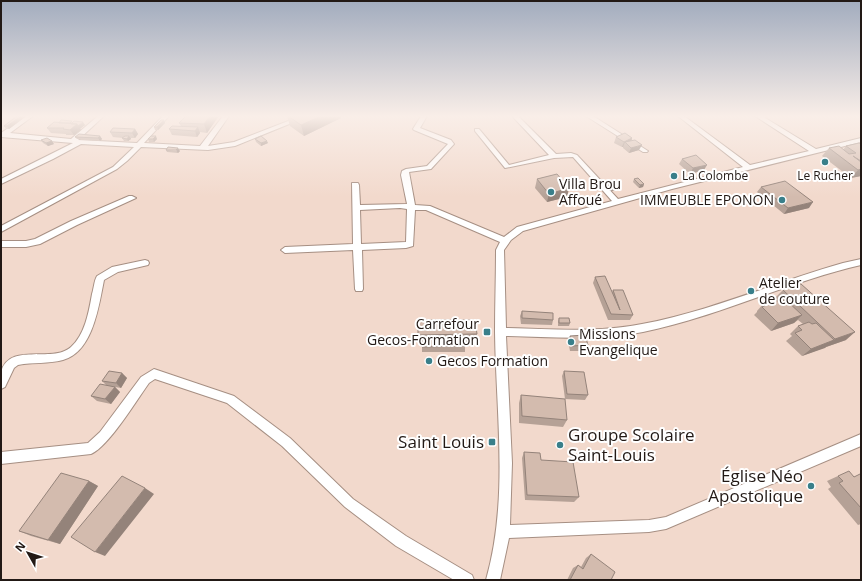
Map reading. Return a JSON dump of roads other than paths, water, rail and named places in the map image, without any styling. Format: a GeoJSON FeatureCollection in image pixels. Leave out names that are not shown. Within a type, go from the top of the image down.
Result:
{"type":"FeatureCollection","features":[{"type":"Feature","properties":{"kind":"street"},"geometry":{"type":"LineString","coordinates":[[1,182],[51,158],[73,143]]}},
{"type":"Feature","properties":{"kind":"street"},"geometry":{"type":"LineString","coordinates":[[109,143],[202,148],[237,143]]}},
{"type":"Feature","properties":{"kind":"street"},"geometry":{"type":"LineString","coordinates":[[202,148],[206,143]]}},
{"type":"Feature","properties":{"kind":"street"},"geometry":{"type":"LineString","coordinates":[[284,250],[410,244],[411,206],[404,175],[406,171],[429,168],[450,143]]}},
{"type":"Feature","properties":{"kind":"street"},"geometry":{"type":"LineString","coordinates":[[487,143],[507,167],[554,156],[575,156],[618,202]]}},
{"type":"Feature","properties":{"kind":"street"},"geometry":{"type":"LineString","coordinates":[[542,143],[554,156]]}},
{"type":"Feature","properties":{"kind":"street"},"geometry":{"type":"LineString","coordinates":[[632,143],[645,151]]}},
{"type":"Feature","properties":{"kind":"street"},"geometry":{"type":"LineString","coordinates":[[717,143],[748,167]]}},
{"type":"Feature","properties":{"kind":"street"},"geometry":{"type":"LineString","coordinates":[[801,143],[814,151]]}},
{"type":"Feature","properties":{"kind":"street"},"geometry":{"type":"LineString","coordinates":[[493,580],[499,561],[503,532],[506,464],[500,332],[500,250],[505,241],[511,234],[520,229],[748,167],[848,143]]}},
{"type":"Feature","properties":{"kind":"street"},"geometry":{"type":"LineString","coordinates":[[1,229],[107,174],[125,160],[138,145]]}},
{"type":"Feature","properties":{"kind":"street"},"geometry":{"type":"LineString","coordinates":[[355,185],[359,289]]}},
{"type":"Feature","properties":{"kind":"street"},"geometry":{"type":"LineString","coordinates":[[1,244],[26,244],[37,242],[74,223],[132,198]]}},
{"type":"Feature","properties":{"kind":"street"},"geometry":{"type":"LineString","coordinates":[[356,208],[411,206],[430,208],[505,241]]}},
{"type":"Feature","properties":{"kind":"street"},"geometry":{"type":"LineString","coordinates":[[500,332],[591,333],[660,325],[792,283],[836,267],[861,262]]}},
{"type":"Feature","properties":{"kind":"street"},"geometry":{"type":"LineString","coordinates":[[1,384],[10,365],[15,361],[67,355],[75,350],[82,341],[88,325],[100,278],[104,274],[120,268],[145,263]]}},
{"type":"Feature","properties":{"kind":"street"},"geometry":{"type":"LineString","coordinates":[[1,458],[91,448],[104,436],[145,380],[154,374],[230,399],[286,442],[349,503],[401,541],[467,580]]}},
{"type":"Feature","properties":{"kind":"street"},"geometry":{"type":"LineString","coordinates":[[503,532],[649,526],[666,523],[861,440]]}},
{"type":"Feature","properties":{"kind":"place","name":"Le Rucher"},"geometry":{"type":"Point","coordinates":[825,162]}},
{"type":"Feature","properties":{"kind":"place","name":"La Colombe"},"geometry":{"type":"Point","coordinates":[674,176]}},
{"type":"Feature","properties":{"kind":"place","name":"Villa Brou Affoué"},"geometry":{"type":"Point","coordinates":[551,192]}},
{"type":"Feature","properties":{"kind":"place","name":"IMMEUBLE EPONON"},"geometry":{"type":"Point","coordinates":[782,200]}},
{"type":"Feature","properties":{"kind":"place","name":"Atelier de couture"},"geometry":{"type":"Point","coordinates":[751,291]}},
{"type":"Feature","properties":{"kind":"place","name":"Carrefour Gecos-Formation"},"geometry":{"type":"Point","coordinates":[487,332]}},
{"type":"Feature","properties":{"kind":"place","name":"Missions Evangelique"},"geometry":{"type":"Point","coordinates":[571,342]}},
{"type":"Feature","properties":{"kind":"place","name":"Gecos Formation"},"geometry":{"type":"Point","coordinates":[429,361]}},
{"type":"Feature","properties":{"kind":"place","name":"Saint Louis"},"geometry":{"type":"Point","coordinates":[492,442]}},
{"type":"Feature","properties":{"kind":"place","name":"Groupe Scolaire Saint-Louis"},"geometry":{"type":"Point","coordinates":[560,445]}},
{"type":"Feature","properties":{"kind":"place","name":"Église Néo Apostolique"},"geometry":{"type":"Point","coordinates":[811,486]}}]}
